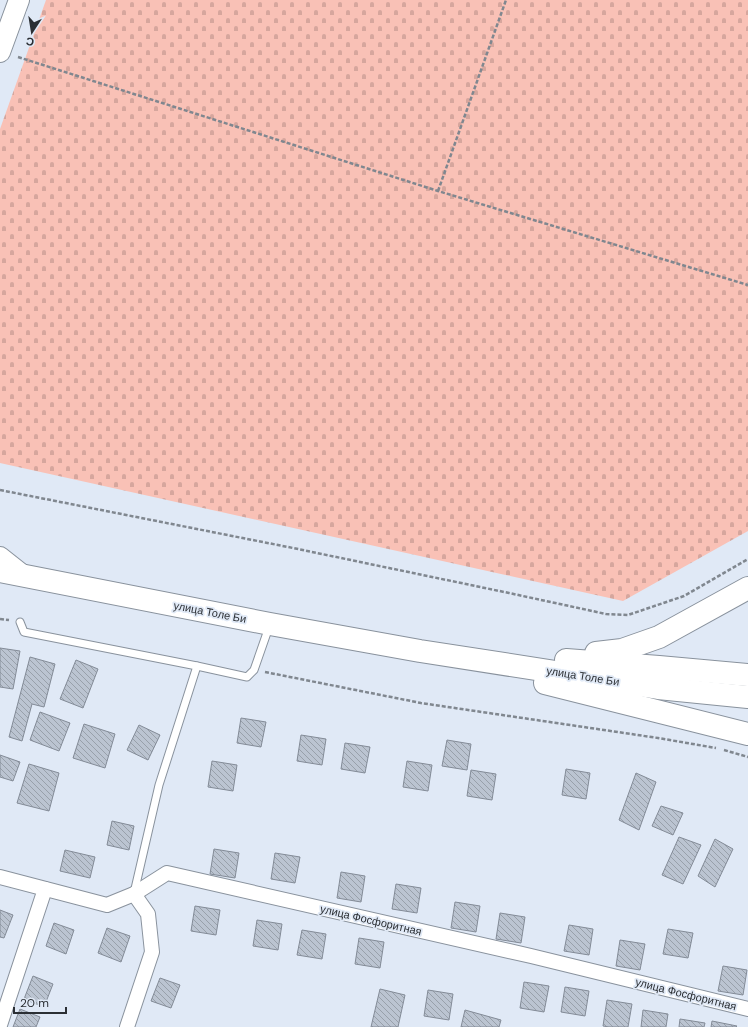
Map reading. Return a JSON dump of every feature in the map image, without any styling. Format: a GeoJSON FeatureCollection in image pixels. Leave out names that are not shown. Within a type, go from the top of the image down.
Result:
{"type":"FeatureCollection","features":[{"type":"Feature","properties":{"kind":"main road"},"geometry":{"type":"LineString","coordinates":[[0,52],[18,0]]}},
{"type":"Feature","properties":{"kind":"main road"},"geometry":{"type":"LineString","coordinates":[[0,557],[24,576]]}},
{"type":"Feature","properties":{"kind":"main road","name":"улица Толе Би"},"geometry":{"type":"LineString","coordinates":[[0,571],[270,624],[420,651],[658,688],[748,697]]}},
{"type":"Feature","properties":{"kind":"main road"},"geometry":{"type":"LineString","coordinates":[[0,576],[24,576]]}},
{"type":"Feature","properties":{"kind":"main road"},"geometry":{"type":"LineString","coordinates":[[544,658],[622,650],[659,637],[748,588]]}},
{"type":"Feature","properties":{"kind":"main road"},"geometry":{"type":"LineString","coordinates":[[420,651],[748,734]]}},
{"type":"Feature","properties":{"kind":"main road","name":"улица Толе Би"},"geometry":{"type":"LineString","coordinates":[[420,651],[544,658],[748,675]]}},
{"type":"Feature","properties":{"kind":"street","name":"улица Фосфоритная"},"geometry":{"type":"LineString","coordinates":[[0,877],[107,906],[134,894],[167,873],[531,956],[748,1009]]}},
{"type":"Feature","properties":{"kind":"street"},"geometry":{"type":"LineString","coordinates":[[0,1025],[45,889]]}},
{"type":"Feature","properties":{"kind":"street"},"geometry":{"type":"LineString","coordinates":[[127,1027],[152,952],[148,914],[134,894]]}},
{"type":"Feature","properties":{"kind":"lane"},"geometry":{"type":"LineString","coordinates":[[20,622],[24,632],[247,677],[254,670],[270,624]]}},
{"type":"Feature","properties":{"kind":"lane"},"geometry":{"type":"LineString","coordinates":[[134,894],[159,785],[197,666]]}},
{"type":"Feature","properties":{"kind":"path"},"geometry":{"type":"LineString","coordinates":[[438,191],[506,0]]}},
{"type":"Feature","properties":{"kind":"path"},"geometry":{"type":"LineString","coordinates":[[0,52],[438,191],[748,285]]}},
{"type":"Feature","properties":{"kind":"path"},"geometry":{"type":"LineString","coordinates":[[0,490],[309,552],[606,614],[628,615],[684,596],[748,559]]}},
{"type":"Feature","properties":{"kind":"path"},"geometry":{"type":"LineString","coordinates":[[0,619],[20,622]]}},
{"type":"Feature","properties":{"kind":"path"},"geometry":{"type":"LineString","coordinates":[[254,670],[421,703],[719,748],[748,757]]}},
{"type":"Feature","properties":{"kind":"green space"},"geometry":{"type":"Polygon","coordinates":[[[46,0],[748,0],[748,531],[623,601],[0,463],[0,129],[46,0]]]}},
{"type":"Feature","properties":{"kind":"building"},"geometry":{"type":"Polygon","coordinates":[[[0,648],[20,651],[13,689],[0,687],[0,648]]]}},
{"type":"Feature","properties":{"kind":"building"},"geometry":{"type":"Polygon","coordinates":[[[30,657],[55,664],[44,707],[32,704],[22,741],[9,737],[30,657]]]}},
{"type":"Feature","properties":{"kind":"building"},"geometry":{"type":"Polygon","coordinates":[[[76,660],[98,669],[83,708],[60,699],[76,660]]]}},
{"type":"Feature","properties":{"kind":"building"},"geometry":{"type":"Polygon","coordinates":[[[40,712],[70,723],[59,751],[30,740],[40,712]]]}},
{"type":"Feature","properties":{"kind":"building"},"geometry":{"type":"Polygon","coordinates":[[[241,718],[266,722],[261,747],[237,743],[241,718]]]}},
{"type":"Feature","properties":{"kind":"building"},"geometry":{"type":"Polygon","coordinates":[[[84,724],[115,734],[105,768],[73,758],[84,724]]]}},
{"type":"Feature","properties":{"kind":"building"},"geometry":{"type":"Polygon","coordinates":[[[139,725],[160,735],[148,760],[127,750],[139,725]]]}},
{"type":"Feature","properties":{"kind":"building"},"geometry":{"type":"Polygon","coordinates":[[[301,735],[326,739],[322,765],[297,761],[301,735]]]}},
{"type":"Feature","properties":{"kind":"building"},"geometry":{"type":"Polygon","coordinates":[[[447,740],[471,744],[467,770],[442,766],[447,740]]]}},
{"type":"Feature","properties":{"kind":"building"},"geometry":{"type":"Polygon","coordinates":[[[345,743],[370,747],[365,773],[341,769],[345,743]]]}},
{"type":"Feature","properties":{"kind":"building"},"geometry":{"type":"Polygon","coordinates":[[[0,755],[20,762],[13,781],[0,777],[0,755]]]}},
{"type":"Feature","properties":{"kind":"building"},"geometry":{"type":"Polygon","coordinates":[[[212,761],[237,765],[233,791],[208,787],[212,761]]]}},
{"type":"Feature","properties":{"kind":"building"},"geometry":{"type":"Polygon","coordinates":[[[407,761],[432,765],[428,791],[403,787],[407,761]]]}},
{"type":"Feature","properties":{"kind":"building"},"geometry":{"type":"Polygon","coordinates":[[[29,764],[59,773],[49,811],[17,803],[29,764]]]}},
{"type":"Feature","properties":{"kind":"building"},"geometry":{"type":"Polygon","coordinates":[[[566,769],[590,773],[586,799],[562,795],[566,769]]]}},
{"type":"Feature","properties":{"kind":"building"},"geometry":{"type":"Polygon","coordinates":[[[471,770],[496,774],[492,800],[467,796],[471,770]]]}},
{"type":"Feature","properties":{"kind":"building"},"geometry":{"type":"Polygon","coordinates":[[[636,773],[656,782],[639,830],[619,820],[636,773]]]}},
{"type":"Feature","properties":{"kind":"building"},"geometry":{"type":"Polygon","coordinates":[[[661,806],[683,813],[673,835],[652,826],[661,806]]]}},
{"type":"Feature","properties":{"kind":"building"},"geometry":{"type":"Polygon","coordinates":[[[112,821],[134,826],[129,850],[107,845],[112,821]]]}},
{"type":"Feature","properties":{"kind":"building"},"geometry":{"type":"Polygon","coordinates":[[[679,837],[701,845],[683,884],[662,875],[679,837]]]}},
{"type":"Feature","properties":{"kind":"building"},"geometry":{"type":"Polygon","coordinates":[[[715,839],[733,849],[715,887],[698,876],[715,839]]]}},
{"type":"Feature","properties":{"kind":"building"},"geometry":{"type":"Polygon","coordinates":[[[214,849],[239,853],[235,878],[210,874],[214,849]]]}},
{"type":"Feature","properties":{"kind":"building"},"geometry":{"type":"Polygon","coordinates":[[[65,850],[95,857],[90,878],[60,871],[65,850]]]}},
{"type":"Feature","properties":{"kind":"building"},"geometry":{"type":"Polygon","coordinates":[[[275,853],[300,857],[295,883],[271,879],[275,853]]]}},
{"type":"Feature","properties":{"kind":"building"},"geometry":{"type":"Polygon","coordinates":[[[341,872],[365,876],[361,902],[337,898],[341,872]]]}},
{"type":"Feature","properties":{"kind":"building"},"geometry":{"type":"Polygon","coordinates":[[[396,884],[421,888],[417,913],[392,909],[396,884]]]}},
{"type":"Feature","properties":{"kind":"building"},"geometry":{"type":"Polygon","coordinates":[[[455,902],[480,906],[476,932],[451,928],[455,902]]]}},
{"type":"Feature","properties":{"kind":"building"},"geometry":{"type":"Polygon","coordinates":[[[195,906],[220,910],[216,935],[191,931],[195,906]]]}},
{"type":"Feature","properties":{"kind":"building"},"geometry":{"type":"Polygon","coordinates":[[[0,910],[13,915],[4,938],[0,937],[0,910]]]}},
{"type":"Feature","properties":{"kind":"building"},"geometry":{"type":"Polygon","coordinates":[[[500,913],[525,917],[521,943],[496,939],[500,913]]]}},
{"type":"Feature","properties":{"kind":"building"},"geometry":{"type":"Polygon","coordinates":[[[257,920],[282,924],[278,950],[253,946],[257,920]]]}},
{"type":"Feature","properties":{"kind":"building"},"geometry":{"type":"Polygon","coordinates":[[[54,923],[74,930],[66,954],[46,946],[54,923]]]}},
{"type":"Feature","properties":{"kind":"building"},"geometry":{"type":"Polygon","coordinates":[[[569,925],[593,929],[589,955],[564,951],[569,925]]]}},
{"type":"Feature","properties":{"kind":"building"},"geometry":{"type":"Polygon","coordinates":[[[107,928],[130,936],[121,962],[98,953],[107,928]]]}},
{"type":"Feature","properties":{"kind":"building"},"geometry":{"type":"Polygon","coordinates":[[[668,929],[693,933],[688,958],[663,954],[668,929]]]}},
{"type":"Feature","properties":{"kind":"building"},"geometry":{"type":"Polygon","coordinates":[[[302,930],[326,934],[322,959],[297,955],[302,930]]]}},
{"type":"Feature","properties":{"kind":"building"},"geometry":{"type":"Polygon","coordinates":[[[359,938],[384,942],[380,968],[355,964],[359,938]]]}},
{"type":"Feature","properties":{"kind":"building"},"geometry":{"type":"Polygon","coordinates":[[[620,940],[645,944],[640,970],[616,966],[620,940]]]}},
{"type":"Feature","properties":{"kind":"building"},"geometry":{"type":"Polygon","coordinates":[[[723,966],[747,970],[743,995],[718,991],[723,966]]]}},
{"type":"Feature","properties":{"kind":"building"},"geometry":{"type":"Polygon","coordinates":[[[33,976],[53,984],[44,1007],[24,999],[33,976]]]}},
{"type":"Feature","properties":{"kind":"building"},"geometry":{"type":"Polygon","coordinates":[[[160,978],[180,985],[171,1008],[151,1001],[160,978]]]}},
{"type":"Feature","properties":{"kind":"building"},"geometry":{"type":"Polygon","coordinates":[[[524,982],[549,986],[544,1012],[520,1008],[524,982]]]}},
{"type":"Feature","properties":{"kind":"building"},"geometry":{"type":"Polygon","coordinates":[[[565,987],[589,991],[585,1016],[561,1012],[565,987]]]}},
{"type":"Feature","properties":{"kind":"building"},"geometry":{"type":"Polygon","coordinates":[[[380,989],[405,995],[398,1027],[371,1027],[380,989]]]}},
{"type":"Feature","properties":{"kind":"building"},"geometry":{"type":"Polygon","coordinates":[[[428,990],[453,994],[449,1020],[424,1016],[428,990]]]}},
{"type":"Feature","properties":{"kind":"building"},"geometry":{"type":"Polygon","coordinates":[[[607,1000],[632,1004],[628,1027],[603,1026],[607,1000]]]}},
{"type":"Feature","properties":{"kind":"building"},"geometry":{"type":"Polygon","coordinates":[[[20,1009],[40,1017],[36,1027],[13,1027],[20,1009]]]}},
{"type":"Feature","properties":{"kind":"building"},"geometry":{"type":"Polygon","coordinates":[[[465,1010],[501,1020],[499,1027],[461,1027],[465,1010]]]}},
{"type":"Feature","properties":{"kind":"building"},"geometry":{"type":"Polygon","coordinates":[[[643,1010],[668,1014],[666,1027],[641,1027],[643,1010]]]}},
{"type":"Feature","properties":{"kind":"building"},"geometry":{"type":"Polygon","coordinates":[[[680,1019],[705,1023],[704,1027],[679,1027],[680,1019]]]}},
{"type":"Feature","properties":{"kind":"building"},"geometry":{"type":"Polygon","coordinates":[[[712,1021],[737,1026],[711,1027],[712,1021]]]}}]}
